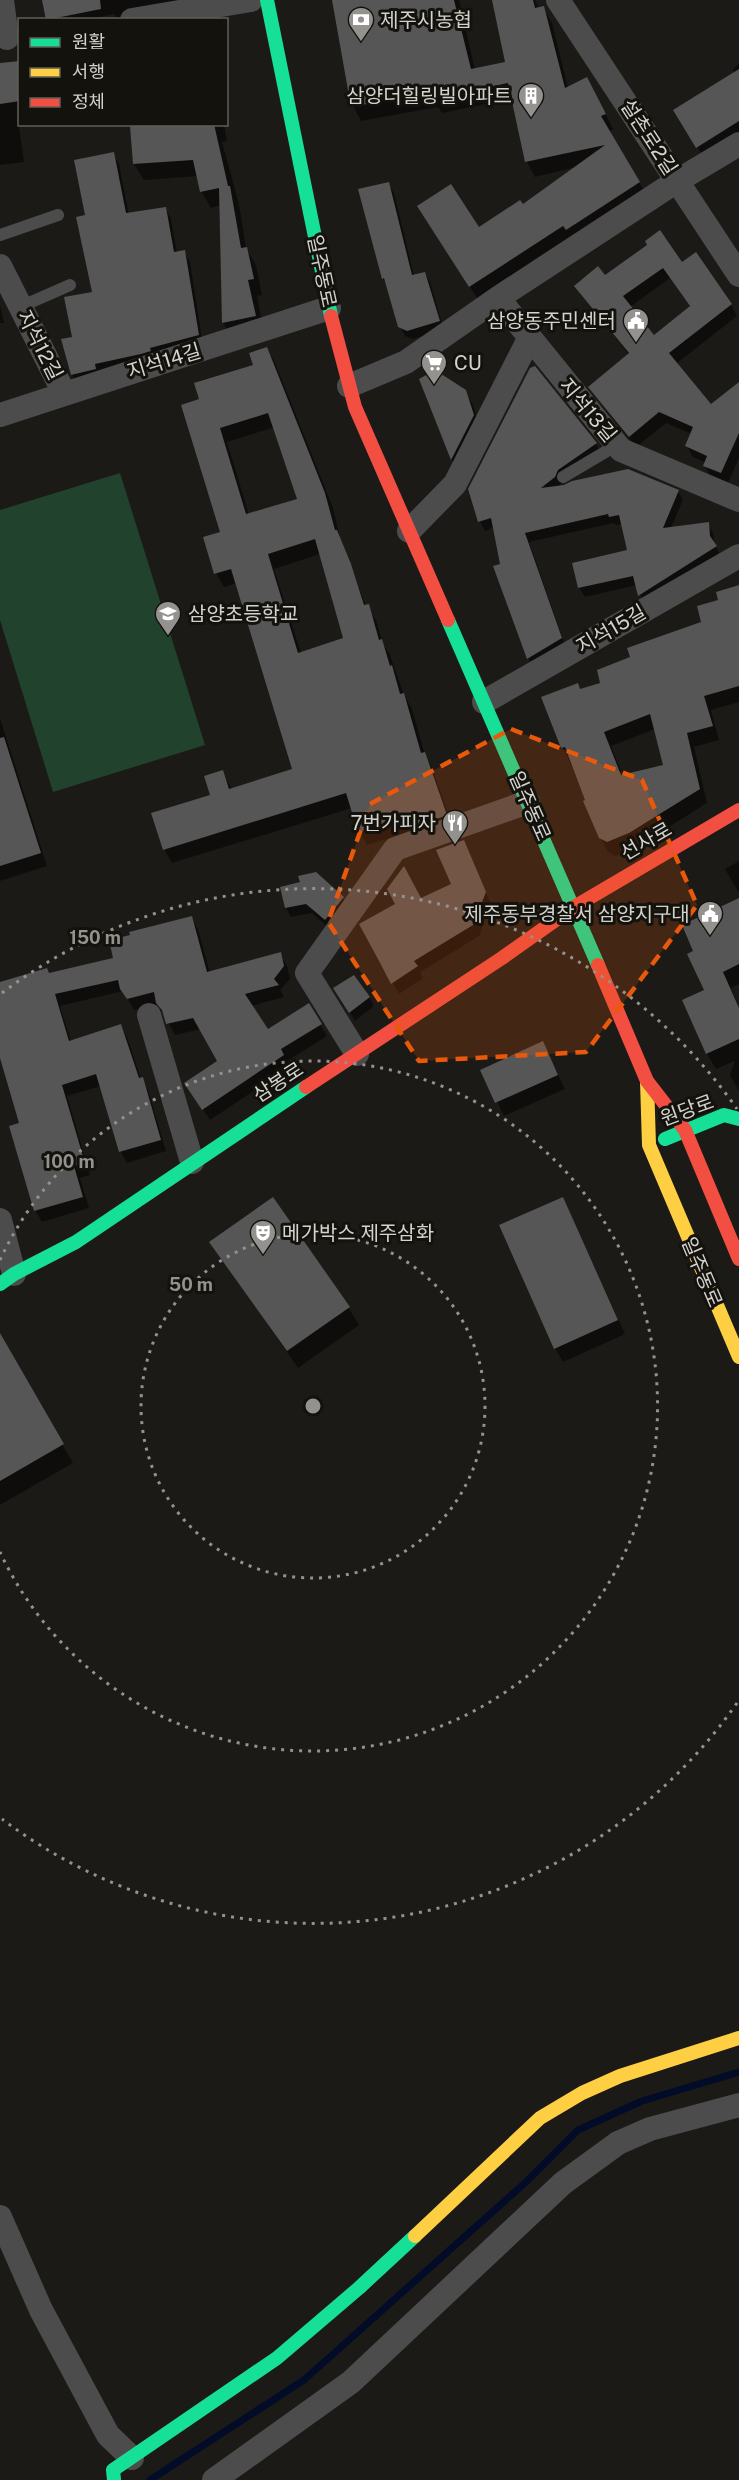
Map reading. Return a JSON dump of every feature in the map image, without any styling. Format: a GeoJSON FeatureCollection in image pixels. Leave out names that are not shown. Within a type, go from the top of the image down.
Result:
{"type":"FeatureCollection","features":[{"type":"Feature","properties":{"kind":"street"},"geometry":{"type":"LineString","coordinates":[[2,0],[9,38]]}},
{"type":"Feature","properties":{"kind":"street"},"geometry":{"type":"LineString","coordinates":[[144,18],[251,0]]}},
{"type":"Feature","properties":{"kind":"street","name":"일주동로"},"geometry":{"type":"LineString","coordinates":[[267,0],[329,308],[355,407],[574,907],[647,1081],[685,1130],[739,1259]]}},
{"type":"Feature","properties":{"kind":"street","name":"설촌로2길"},"geometry":{"type":"LineString","coordinates":[[558,0],[739,275]]}},
{"type":"Feature","properties":{"kind":"street"},"geometry":{"type":"LineString","coordinates":[[349,386],[406,362],[498,298],[677,181],[739,144]]}},
{"type":"Feature","properties":{"kind":"street","name":"지석12길"},"geometry":{"type":"LineString","coordinates":[[0,266],[64,393]]}},
{"type":"Feature","properties":{"kind":"street","name":"지석13길"},"geometry":{"type":"LineString","coordinates":[[498,298],[621,450],[739,500]]}},
{"type":"Feature","properties":{"kind":"street","name":"지석14길"},"geometry":{"type":"LineString","coordinates":[[0,415],[329,308]]}},
{"type":"Feature","properties":{"kind":"street"},"geometry":{"type":"LineString","coordinates":[[409,531],[455,484],[529,339]]}},
{"type":"Feature","properties":{"kind":"street","name":"지석15길"},"geometry":{"type":"LineString","coordinates":[[484,702],[739,556]]}},
{"type":"Feature","properties":{"kind":"street"},"geometry":{"type":"LineString","coordinates":[[357,1054],[307,973],[395,849],[528,802]]}},
{"type":"Feature","properties":{"kind":"street","name":"선사로"},"geometry":{"type":"LineString","coordinates":[[574,907],[739,810]]}},
{"type":"Feature","properties":{"kind":"street","name":"삼봉로"},"geometry":{"type":"LineString","coordinates":[[7,1279],[76,1242],[574,907]]}},
{"type":"Feature","properties":{"kind":"street"},"geometry":{"type":"LineString","coordinates":[[149,1015],[192,1162]]}},
{"type":"Feature","properties":{"kind":"street","name":"일주동로"},"geometry":{"type":"LineString","coordinates":[[647,1081],[649,1146],[739,1358]]}},
{"type":"Feature","properties":{"kind":"street","name":"원당로"},"geometry":{"type":"LineString","coordinates":[[649,1146],[724,1115],[739,1119]]}},
{"type":"Feature","properties":{"kind":"street"},"geometry":{"type":"LineString","coordinates":[[0,1220],[7,1279]]}},
{"type":"Feature","properties":{"kind":"street"},"geometry":{"type":"LineString","coordinates":[[0,2217],[41,2310],[108,2435],[116,2472],[285,2351],[359,2288],[540,2118],[582,2093],[620,2076],[739,2038]]}},
{"type":"Feature","properties":{"kind":"street"},"geometry":{"type":"LineString","coordinates":[[214,2480],[351,2382],[563,2183],[618,2143],[650,2129],[739,2105]]}},
{"type":"Feature","properties":{"kind":"lane"},"geometry":{"type":"LineString","coordinates":[[0,235],[58,215]]}},
{"type":"Feature","properties":{"kind":"lane"},"geometry":{"type":"LineString","coordinates":[[20,307],[70,285]]}},
{"type":"Feature","properties":{"kind":"lane"},"geometry":{"type":"LineString","coordinates":[[563,477],[617,445]]}},
{"type":"Feature","properties":{"kind":"highlighted area"},"geometry":{"type":"Polygon","coordinates":[[[511,729],[642,780],[697,905],[586,1052],[419,1061],[328,922],[370,804],[511,729]]]}},
{"type":"Feature","properties":{"kind":"green space"},"geometry":{"type":"Polygon","coordinates":[[[120,473],[205,745],[53,792],[0,620],[0,510],[120,473]]]}},
{"type":"Feature","properties":{"kind":"building"},"geometry":{"type":"Polygon","coordinates":[[[42,0],[100,0],[101,9],[46,18],[42,0]]]}},
{"type":"Feature","properties":{"kind":"building"},"geometry":{"type":"Polygon","coordinates":[[[332,0],[454,0],[471,69],[505,62],[492,0],[533,0],[535,8],[544,6],[565,88],[587,77],[606,114],[601,116],[640,182],[566,230],[563,226],[469,287],[417,206],[451,184],[479,227],[520,200],[523,204],[605,145],[525,162],[508,83],[432,99],[431,92],[351,107],[332,0]]]}},
{"type":"Feature","properties":{"kind":"building"},"geometry":{"type":"Polygon","coordinates":[[[18,61],[18,101],[0,104],[0,63],[18,61]]]}},
{"type":"Feature","properties":{"kind":"building"},"geometry":{"type":"Polygon","coordinates":[[[739,69],[739,121],[696,148],[673,110],[739,69]]]}},
{"type":"Feature","properties":{"kind":"building"},"geometry":{"type":"Polygon","coordinates":[[[130,126],[214,126],[228,186],[230,186],[241,248],[247,247],[254,279],[248,280],[256,316],[222,323],[219,188],[200,192],[193,160],[133,164],[130,126]]]}},
{"type":"Feature","properties":{"kind":"building"},"geometry":{"type":"Polygon","coordinates":[[[114,152],[126,213],[166,207],[174,252],[185,250],[199,335],[150,348],[151,351],[141,354],[95,364],[96,369],[71,375],[61,339],[72,337],[64,297],[92,292],[76,217],[85,215],[74,160],[114,152]]]}},
{"type":"Feature","properties":{"kind":"building"},"geometry":{"type":"Polygon","coordinates":[[[389,182],[412,275],[425,272],[440,321],[407,331],[398,327],[384,278],[382,279],[358,189],[389,182]]]}},
{"type":"Feature","properties":{"kind":"building"},"geometry":{"type":"Polygon","coordinates":[[[660,230],[682,262],[696,252],[732,304],[669,353],[711,404],[739,382],[739,433],[721,473],[703,466],[707,456],[685,446],[693,427],[659,412],[629,437],[588,387],[629,353],[574,286],[598,266],[605,275],[647,245],[645,241],[660,230]],[[663,268],[623,296],[654,335],[690,306],[663,268]]]}},
{"type":"Feature","properties":{"kind":"building"},"geometry":{"type":"Polygon","coordinates":[[[267,347],[325,493],[335,530],[337,530],[351,564],[364,605],[369,604],[379,640],[382,639],[400,694],[404,693],[421,753],[425,752],[447,815],[413,828],[409,816],[358,832],[346,793],[163,850],[151,813],[210,795],[204,776],[223,770],[229,789],[292,769],[231,569],[214,574],[203,537],[220,532],[181,405],[199,399],[194,383],[253,365],[249,353],[267,347]],[[268,413],[220,428],[246,514],[297,499],[268,413]],[[315,539],[268,554],[298,653],[343,638],[315,539]]]}},
{"type":"Feature","properties":{"kind":"building"},"geometry":{"type":"Polygon","coordinates":[[[535,366],[597,443],[558,470],[555,477],[541,488],[564,485],[572,481],[628,469],[679,490],[663,528],[709,522],[710,536],[717,546],[638,596],[633,576],[578,588],[572,563],[627,550],[619,515],[609,517],[608,514],[525,533],[562,638],[527,659],[493,566],[500,564],[491,518],[478,522],[468,489],[530,368],[535,366]]]}},
{"type":"Feature","properties":{"kind":"building"},"geometry":{"type":"Polygon","coordinates":[[[435,370],[466,390],[474,415],[451,460],[419,379],[435,370]]]}},
{"type":"Feature","properties":{"kind":"building"},"geometry":{"type":"Polygon","coordinates":[[[739,585],[739,686],[704,696],[713,726],[687,733],[700,789],[629,833],[607,842],[599,838],[583,801],[585,800],[565,747],[561,748],[541,697],[578,683],[580,689],[600,683],[597,670],[630,657],[627,648],[701,622],[697,606],[718,600],[716,592],[739,585]],[[650,714],[604,732],[621,775],[663,765],[650,714]]]}},
{"type":"Feature","properties":{"kind":"building"},"geometry":{"type":"Polygon","coordinates":[[[4,737],[41,853],[0,866],[0,738],[4,737]]]}},
{"type":"Feature","properties":{"kind":"building"},"geometry":{"type":"Polygon","coordinates":[[[464,840],[486,892],[473,925],[414,961],[418,966],[391,984],[359,924],[395,904],[387,889],[404,866],[421,898],[451,884],[436,850],[464,840]]]}},
{"type":"Feature","properties":{"kind":"building"},"geometry":{"type":"Polygon","coordinates":[[[316,872],[344,897],[325,920],[306,904],[285,908],[280,887],[300,882],[298,876],[316,872]]]}},
{"type":"Feature","properties":{"kind":"building"},"geometry":{"type":"Polygon","coordinates":[[[739,898],[739,964],[723,972],[739,1008],[739,1039],[706,1054],[682,1000],[704,990],[687,954],[693,951],[682,925],[739,898]]]}},
{"type":"Feature","properties":{"kind":"building"},"geometry":{"type":"Polygon","coordinates":[[[192,916],[207,972],[281,952],[284,966],[274,979],[279,985],[245,994],[268,1029],[309,1003],[322,1024],[281,1049],[284,1055],[202,1110],[184,1083],[217,1061],[193,1018],[166,1024],[162,1010],[156,1003],[154,992],[127,999],[120,989],[118,980],[55,994],[69,1041],[121,1024],[139,1078],[143,1077],[161,1140],[119,1152],[96,1074],[62,1085],[85,1163],[74,1166],[83,1197],[34,1211],[9,1126],[19,1123],[0,1058],[0,982],[47,968],[49,973],[113,958],[109,940],[130,935],[129,932],[192,916]]]}},
{"type":"Feature","properties":{"kind":"building"},"geometry":{"type":"Polygon","coordinates":[[[354,975],[370,997],[349,1013],[333,988],[354,975]]]}},
{"type":"Feature","properties":{"kind":"building"},"geometry":{"type":"Polygon","coordinates":[[[543,1041],[558,1075],[495,1103],[480,1070],[543,1041]]]}},
{"type":"Feature","properties":{"kind":"building"},"geometry":{"type":"Polygon","coordinates":[[[273,1197],[350,1307],[287,1351],[209,1242],[273,1197]]]}},
{"type":"Feature","properties":{"kind":"building"},"geometry":{"type":"Polygon","coordinates":[[[563,1197],[618,1320],[554,1349],[499,1225],[563,1197]]]}},
{"type":"Feature","properties":{"kind":"building"},"geometry":{"type":"Polygon","coordinates":[[[0,1333],[64,1444],[0,1481],[0,1333]]]}},
{"type":"Feature","properties":{"kind":"waterway"},"geometry":{"type":"LineString","coordinates":[[150,2480],[304,2380],[526,2182],[578,2130],[642,2101],[739,2072]]}},
{"type":"Feature","properties":{"kind":"traffic: fast"},"geometry":{"type":"LineString","coordinates":[[267,0],[331,316]]}},
{"type":"Feature","properties":{"kind":"traffic: fast"},"geometry":{"type":"LineString","coordinates":[[448,620],[598,965]]}},
{"type":"Feature","properties":{"kind":"traffic: fast"},"geometry":{"type":"LineString","coordinates":[[0,1284],[14,1274],[76,1242],[306,1087]]}},
{"type":"Feature","properties":{"kind":"traffic: fast"},"geometry":{"type":"LineString","coordinates":[[665,1139],[724,1115],[739,1119]]}},
{"type":"Feature","properties":{"kind":"traffic: fast"},"geometry":{"type":"LineString","coordinates":[[114,2480],[113,2470],[277,2358],[359,2288],[415,2236]]}},
{"type":"Feature","properties":{"kind":"traffic: slow"},"geometry":{"type":"LineString","coordinates":[[647,1081],[649,1145],[739,1357]]}},
{"type":"Feature","properties":{"kind":"traffic: slow"},"geometry":{"type":"LineString","coordinates":[[415,2236],[540,2118],[582,2093],[620,2076],[739,2038]]}},
{"type":"Feature","properties":{"kind":"traffic: jam"},"geometry":{"type":"LineString","coordinates":[[331,316],[355,407],[448,620]]}},
{"type":"Feature","properties":{"kind":"traffic: jam"},"geometry":{"type":"LineString","coordinates":[[306,1087],[502,958],[574,907],[739,810]]}},
{"type":"Feature","properties":{"kind":"traffic: jam"},"geometry":{"type":"LineString","coordinates":[[598,965],[647,1081],[685,1130],[739,1259]]}},
{"type":"Feature","properties":{"kind":"place","name":"제주시농협"},"geometry":{"type":"Point","coordinates":[361,43]}},
{"type":"Feature","properties":{"kind":"place","name":"삼양더힐링빌아파트"},"geometry":{"type":"Point","coordinates":[531,119]}},
{"type":"Feature","properties":{"kind":"place","name":"삼양동주민센터"},"geometry":{"type":"Point","coordinates":[636,344]}},
{"type":"Feature","properties":{"kind":"place","name":"CU"},"geometry":{"type":"Point","coordinates":[434,386]}},
{"type":"Feature","properties":{"kind":"place","name":"삼양초등학교"},"geometry":{"type":"Point","coordinates":[168,637]}},
{"type":"Feature","properties":{"kind":"place","name":"7번가피자"},"geometry":{"type":"Point","coordinates":[455,846]}},
{"type":"Feature","properties":{"kind":"place","name":"제주동부경찰서 삼양지구대"},"geometry":{"type":"Point","coordinates":[710,937]}},
{"type":"Feature","properties":{"kind":"place","name":"메가박스 제주삼화"},"geometry":{"type":"Point","coordinates":[263,1256]}}]}
